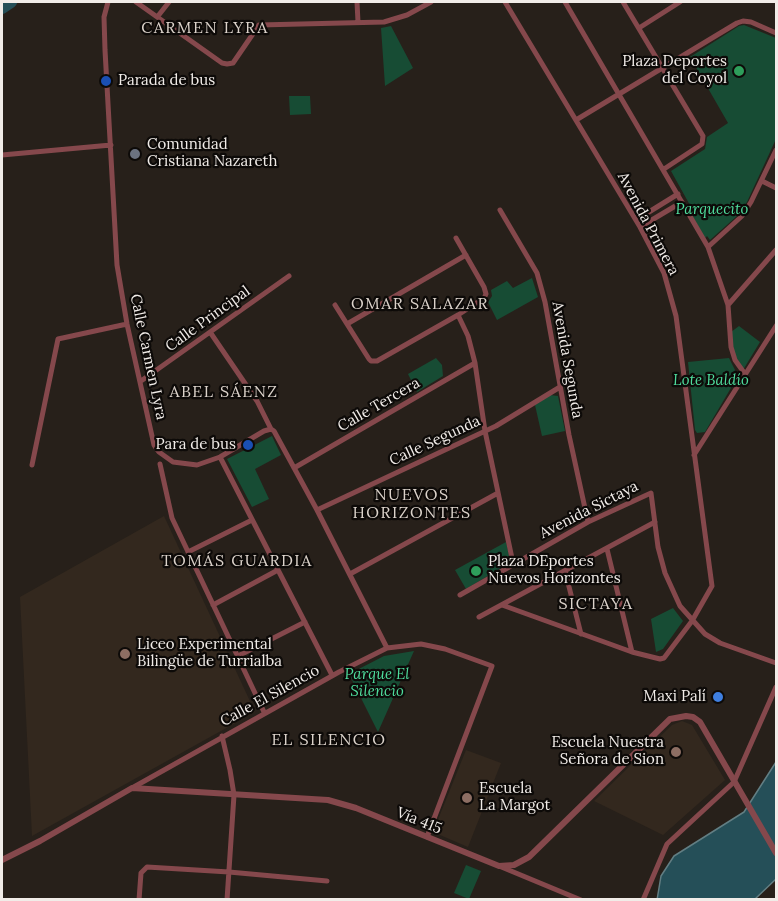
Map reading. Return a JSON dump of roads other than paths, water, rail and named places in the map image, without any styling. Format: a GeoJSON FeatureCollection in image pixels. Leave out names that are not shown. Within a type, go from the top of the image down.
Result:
{"type":"FeatureCollection","features":[{"type":"Feature","properties":{"kind":"street","name":"Calle Carmen Lyra"},"geometry":{"type":"LineString","coordinates":[[108,2],[104,17],[117,265],[154,445],[159,452],[173,462],[197,465],[220,457],[264,431],[272,429]]}},
{"type":"Feature","properties":{"kind":"street"},"geometry":{"type":"LineString","coordinates":[[136,2],[222,63],[227,64],[233,63],[259,25],[390,21],[431,2]]}},
{"type":"Feature","properties":{"kind":"street"},"geometry":{"type":"LineString","coordinates":[[158,16],[169,2]]}},
{"type":"Feature","properties":{"kind":"street"},"geometry":{"type":"LineString","coordinates":[[357,2],[358,22]]}},
{"type":"Feature","properties":{"kind":"street","name":"Avenida Primera"},"geometry":{"type":"LineString","coordinates":[[505,2],[640,227],[664,273],[671,296],[676,316],[712,586],[692,621]]}},
{"type":"Feature","properties":{"kind":"street"},"geometry":{"type":"LineString","coordinates":[[565,2],[708,247],[728,305],[731,347],[735,360],[745,374]]}},
{"type":"Feature","properties":{"kind":"street"},"geometry":{"type":"LineString","coordinates":[[623,2],[704,140],[702,144],[664,169]]}},
{"type":"Feature","properties":{"kind":"street"},"geometry":{"type":"LineString","coordinates":[[639,28],[680,2]]}},
{"type":"Feature","properties":{"kind":"street"},"geometry":{"type":"LineString","coordinates":[[576,120],[729,27],[743,21],[777,33]]}},
{"type":"Feature","properties":{"kind":"street"},"geometry":{"type":"LineString","coordinates":[[2,155],[111,145]]}},
{"type":"Feature","properties":{"kind":"street"},"geometry":{"type":"LineString","coordinates":[[708,247],[742,216],[777,150]]}},
{"type":"Feature","properties":{"kind":"street"},"geometry":{"type":"LineString","coordinates":[[762,181],[777,188]]}},
{"type":"Feature","properties":{"kind":"street"},"geometry":{"type":"LineString","coordinates":[[636,220],[678,194]]}},
{"type":"Feature","properties":{"kind":"street"},"geometry":{"type":"LineString","coordinates":[[640,227],[682,202]]}},
{"type":"Feature","properties":{"kind":"street","name":"Avenida Segunda"},"geometry":{"type":"LineString","coordinates":[[500,210],[537,273],[545,302],[588,522]]}},
{"type":"Feature","properties":{"kind":"street"},"geometry":{"type":"LineString","coordinates":[[335,305],[369,359],[374,362],[458,315],[486,294],[484,286],[456,238]]}},
{"type":"Feature","properties":{"kind":"street"},"geometry":{"type":"LineString","coordinates":[[728,305],[777,250]]}},
{"type":"Feature","properties":{"kind":"street"},"geometry":{"type":"LineString","coordinates":[[348,324],[465,255]]}},
{"type":"Feature","properties":{"kind":"street","name":"Calle Principal"},"geometry":{"type":"LineString","coordinates":[[141,381],[289,276]]}},
{"type":"Feature","properties":{"kind":"street"},"geometry":{"type":"LineString","coordinates":[[458,315],[468,336],[475,363],[485,431],[513,563]]}},
{"type":"Feature","properties":{"kind":"street"},"geometry":{"type":"LineString","coordinates":[[32,465],[58,339],[128,324]]}},
{"type":"Feature","properties":{"kind":"street"},"geometry":{"type":"LineString","coordinates":[[694,455],[777,326]]}},
{"type":"Feature","properties":{"kind":"street"},"geometry":{"type":"LineString","coordinates":[[210,332],[276,433],[387,648]]}},
{"type":"Feature","properties":{"kind":"street","name":"Calle Tercera"},"geometry":{"type":"LineString","coordinates":[[294,468],[475,363]]}},
{"type":"Feature","properties":{"kind":"street","name":"Calle Segunda"},"geometry":{"type":"LineString","coordinates":[[317,510],[485,431],[560,387]]}},
{"type":"Feature","properties":{"kind":"street"},"geometry":{"type":"LineString","coordinates":[[220,457],[332,675]]}},
{"type":"Feature","properties":{"kind":"street"},"geometry":{"type":"LineString","coordinates":[[160,464],[172,518],[264,712]]}},
{"type":"Feature","properties":{"kind":"street","name":"Avenida Sictaya"},"geometry":{"type":"LineString","coordinates":[[460,595],[588,522],[651,492],[665,573],[680,606],[705,634],[720,643],[777,663]]}},
{"type":"Feature","properties":{"kind":"street"},"geometry":{"type":"LineString","coordinates":[[350,574],[498,493]]}},
{"type":"Feature","properties":{"kind":"street"},"geometry":{"type":"LineString","coordinates":[[188,552],[252,520]]}},
{"type":"Feature","properties":{"kind":"street"},"geometry":{"type":"LineString","coordinates":[[479,617],[655,522]]}},
{"type":"Feature","properties":{"kind":"street"},"geometry":{"type":"LineString","coordinates":[[607,549],[632,652]]}},
{"type":"Feature","properties":{"kind":"street"},"geometry":{"type":"LineString","coordinates":[[213,605],[278,570]]}},
{"type":"Feature","properties":{"kind":"street"},"geometry":{"type":"LineString","coordinates":[[565,571],[580,634]]}},
{"type":"Feature","properties":{"kind":"street"},"geometry":{"type":"LineString","coordinates":[[502,604],[580,634],[660,659],[664,658],[692,621]]}},
{"type":"Feature","properties":{"kind":"street"},"geometry":{"type":"LineString","coordinates":[[238,656],[304,622]]}},
{"type":"Feature","properties":{"kind":"street","name":"Calle El Silencio"},"geometry":{"type":"LineString","coordinates":[[132,788],[332,675],[387,648],[421,644],[445,649],[492,666],[426,837]]}},
{"type":"Feature","properties":{"kind":"street"},"geometry":{"type":"LineString","coordinates":[[643,900],[667,844],[734,782],[777,687]]}},
{"type":"Feature","properties":{"kind":"street"},"geometry":{"type":"LineString","coordinates":[[499,866],[514,864],[529,857],[670,719],[678,716],[693,717],[700,722],[777,853]]}},
{"type":"Feature","properties":{"kind":"street"},"geometry":{"type":"LineString","coordinates":[[222,736],[234,795],[227,900]]}},
{"type":"Feature","properties":{"kind":"street"},"geometry":{"type":"LineString","coordinates":[[2,860],[132,788]]}},
{"type":"Feature","properties":{"kind":"street","name":"Vía 415"},"geometry":{"type":"LineString","coordinates":[[132,788],[328,800],[356,808],[499,866]]}},
{"type":"Feature","properties":{"kind":"street"},"geometry":{"type":"LineString","coordinates":[[499,866],[565,897],[581,900]]}},
{"type":"Feature","properties":{"kind":"street"},"geometry":{"type":"LineString","coordinates":[[139,900],[141,873],[147,867],[327,881]]}},
{"type":"Feature","properties":{"kind":"water"},"geometry":{"type":"Polygon","coordinates":[[[776,762],[776,879],[755,899],[657,900],[661,876],[674,856],[744,812],[776,762]]]}},
{"type":"Feature","properties":{"kind":"waterway"},"geometry":{"type":"LineString","coordinates":[[2,8],[11,2]]}},
{"type":"Feature","properties":{"kind":"place","name":"Plaza Deportes del Coyol"},"geometry":{"type":"Point","coordinates":[739,71]}},
{"type":"Feature","properties":{"kind":"place","name":"Parada de bus"},"geometry":{"type":"Point","coordinates":[106,81]}},
{"type":"Feature","properties":{"kind":"place","name":"Comunidad Cristiana Nazareth"},"geometry":{"type":"Point","coordinates":[135,154]}},
{"type":"Feature","properties":{"kind":"place","name":"Para de bus"},"geometry":{"type":"Point","coordinates":[248,445]}},
{"type":"Feature","properties":{"kind":"place","name":"Plaza DEportes Nuevos Horizontes"},"geometry":{"type":"Point","coordinates":[476,571]}},
{"type":"Feature","properties":{"kind":"place","name":"Liceo Experimental Bilingüe de Turrialba"},"geometry":{"type":"Point","coordinates":[125,654]}},
{"type":"Feature","properties":{"kind":"place","name":"Maxi Palí"},"geometry":{"type":"Point","coordinates":[718,697]}},
{"type":"Feature","properties":{"kind":"place","name":"Escuela Nuestra Señora de Sion"},"geometry":{"type":"Point","coordinates":[676,752]}},
{"type":"Feature","properties":{"kind":"place","name":"Escuela La Margot"},"geometry":{"type":"Point","coordinates":[467,798]}},
{"type":"Feature","properties":{"kind":"district","name":"CARMEN LYRA"},"geometry":{"type":"Point","coordinates":[205,28]}},
{"type":"Feature","properties":{"kind":"district","name":"OMAR SALAZAR"},"geometry":{"type":"Point","coordinates":[420,304]}},
{"type":"Feature","properties":{"kind":"district","name":"ABEL SÁENZ"},"geometry":{"type":"Point","coordinates":[224,392]}},
{"type":"Feature","properties":{"kind":"district","name":"NUEVOS HORIZONTES"},"geometry":{"type":"Point","coordinates":[412,504]}},
{"type":"Feature","properties":{"kind":"district","name":"TOMÁS GUARDIA"},"geometry":{"type":"Point","coordinates":[237,561]}},
{"type":"Feature","properties":{"kind":"district","name":"SICTAYA"},"geometry":{"type":"Point","coordinates":[596,604]}},
{"type":"Feature","properties":{"kind":"district","name":"EL SILENCIO"},"geometry":{"type":"Point","coordinates":[329,740]}},
{"type":"Feature","properties":{"kind":"park label","name":"Parquecito"},"geometry":{"type":"Point","coordinates":[712,210]}},
{"type":"Feature","properties":{"kind":"park label","name":"Lote Baldío"},"geometry":{"type":"Point","coordinates":[711,381]}},
{"type":"Feature","properties":{"kind":"park label","name":"Parque El Silencio"},"geometry":{"type":"Point","coordinates":[377,684]}}]}
